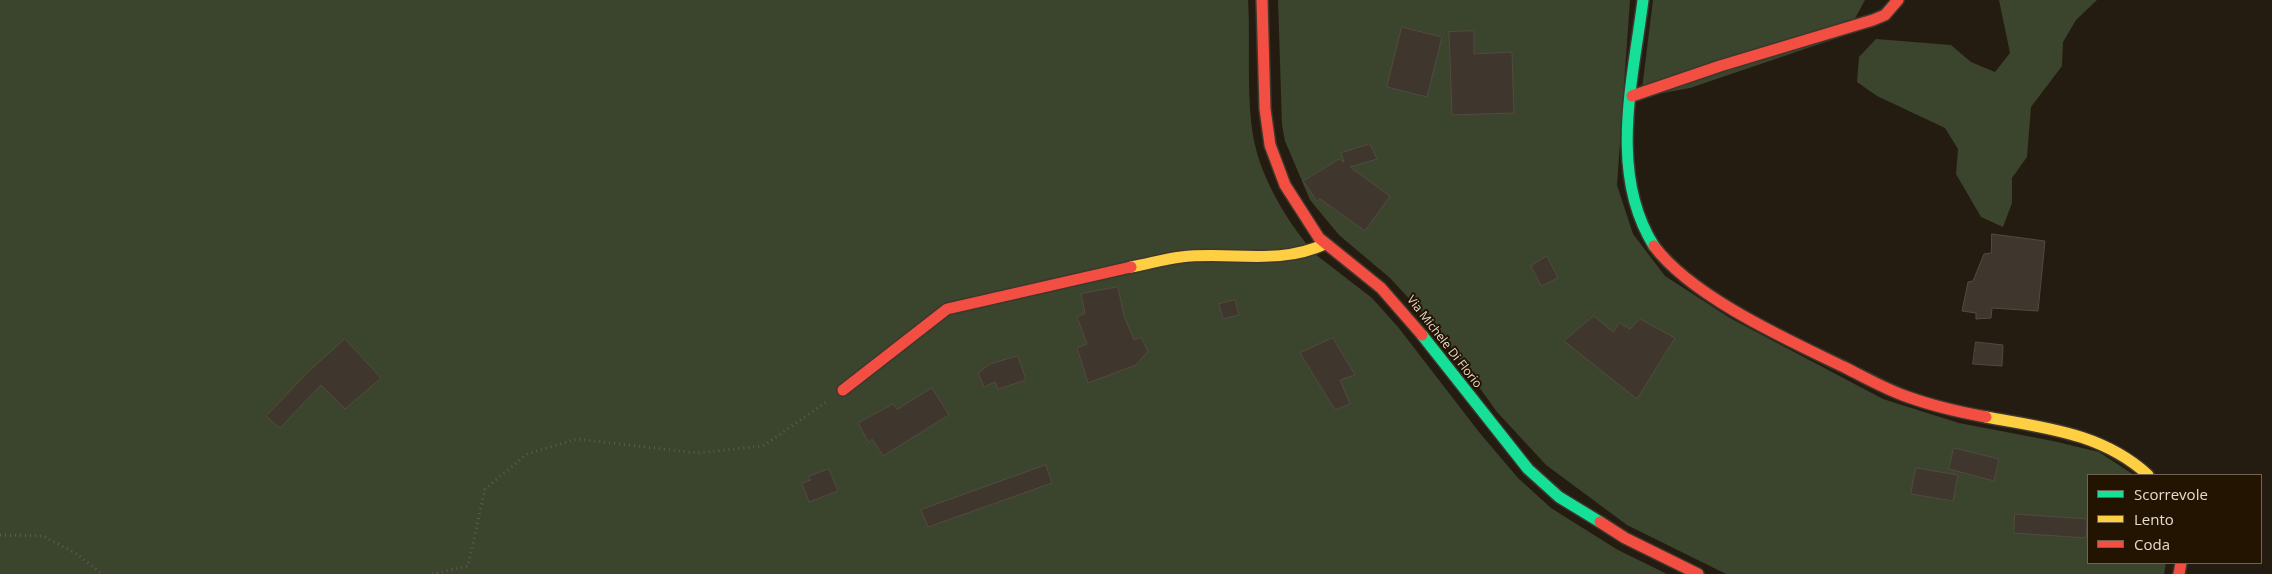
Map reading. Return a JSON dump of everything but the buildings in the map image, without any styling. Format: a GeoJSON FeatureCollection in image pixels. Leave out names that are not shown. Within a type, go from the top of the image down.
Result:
{"type":"FeatureCollection","features":[{"type":"Feature","properties":{"kind":"street","name":"Via Michele Di Florio"},"geometry":{"type":"LineString","coordinates":[[1262,0],[1265,109],[1270,145],[1285,184],[1302,214],[1325,244],[1381,288],[1409,318],[1496,431],[1528,469],[1559,497],[1624,538],[1698,574]]}},
{"type":"Feature","properties":{"kind":"street"},"geometry":{"type":"LineString","coordinates":[[1643,0],[1632,96],[1628,155],[1632,198],[1643,227],[1658,252],[1674,269],[1706,292],[1756,322],[1828,361],[1910,399],[1945,409],[2096,441],[2126,457],[2147,474]]}},
{"type":"Feature","properties":{"kind":"street"},"geometry":{"type":"LineString","coordinates":[[1632,96],[1720,66],[1873,20],[1885,15],[1898,0]]}},
{"type":"Feature","properties":{"kind":"street"},"geometry":{"type":"LineString","coordinates":[[843,390],[947,309],[1051,284],[1181,257],[1273,257],[1306,253],[1325,244]]}},
{"type":"Feature","properties":{"kind":"path"},"geometry":{"type":"LineString","coordinates":[[432,574],[468,566],[485,489],[527,454],[577,439],[697,453],[763,446],[843,390]]}},
{"type":"Feature","properties":{"kind":"path"},"geometry":{"type":"LineString","coordinates":[[0,536],[43,536],[77,554],[102,574]]}},
{"type":"Feature","properties":{"kind":"green space"},"geometry":{"type":"Polygon","coordinates":[[[0,0],[1248,0],[1249,95],[1256,149],[1272,191],[1297,231],[1315,254],[1372,298],[1398,327],[1479,432],[1518,478],[1551,508],[1618,550],[1667,574],[0,574],[0,0]]]}},
{"type":"Feature","properties":{"kind":"green space"},"geometry":{"type":"Polygon","coordinates":[[[1278,0],[1630,0],[1617,185],[1633,234],[1665,276],[1730,318],[1883,399],[1959,423],[2099,452],[2132,474],[2087,474],[2087,564],[2166,564],[2164,574],[1726,574],[1627,525],[1546,465],[1497,412],[1438,330],[1390,278],[1339,235],[1310,200],[1285,141],[1282,125],[1278,0]]]}},
{"type":"Feature","properties":{"kind":"green space"},"geometry":{"type":"Polygon","coordinates":[[[1653,0],[1865,0],[1846,35],[1690,88],[1641,97],[1653,0]]]}},
{"type":"Feature","properties":{"kind":"green space"},"geometry":{"type":"Polygon","coordinates":[[[1999,0],[2097,0],[2076,20],[2063,42],[2062,66],[2031,107],[2027,157],[2012,178],[2012,203],[2003,227],[1981,217],[1956,174],[1958,149],[1945,128],[1877,96],[1857,82],[1859,57],[1876,39],[1951,45],[1971,62],[1995,72],[2010,53],[1999,0]]]}},
{"type":"Feature","properties":{"kind":"traffic: fast"},"geometry":{"type":"LineString","coordinates":[[1643,0],[1630,94],[1628,157],[1631,188],[1640,218],[1654,246]]}},
{"type":"Feature","properties":{"kind":"traffic: fast"},"geometry":{"type":"LineString","coordinates":[[1422,335],[1528,469],[1559,497],[1600,522]]}},
{"type":"Feature","properties":{"kind":"traffic: slow"},"geometry":{"type":"LineString","coordinates":[[1131,267],[1181,257],[1272,256],[1290,254],[1307,251],[1325,244]]}},
{"type":"Feature","properties":{"kind":"traffic: slow"},"geometry":{"type":"LineString","coordinates":[[1986,417],[2051,429],[2092,441],[2112,450],[2147,474]]}},
{"type":"Feature","properties":{"kind":"traffic: jam"},"geometry":{"type":"LineString","coordinates":[[1262,0],[1265,109],[1270,145],[1285,185],[1319,238],[1381,288],[1422,335]]}},
{"type":"Feature","properties":{"kind":"traffic: jam"},"geometry":{"type":"LineString","coordinates":[[1632,96],[1720,66],[1873,20],[1885,15],[1898,0]]}},
{"type":"Feature","properties":{"kind":"traffic: jam"},"geometry":{"type":"LineString","coordinates":[[1654,246],[1671,265],[1692,283],[1716,300],[1770,331],[1900,394],[1937,406],[1986,417]]}},
{"type":"Feature","properties":{"kind":"traffic: jam"},"geometry":{"type":"LineString","coordinates":[[843,390],[947,309],[1131,267]]}},
{"type":"Feature","properties":{"kind":"traffic: jam"},"geometry":{"type":"LineString","coordinates":[[1600,522],[1625,538],[1698,574]]}},
{"type":"Feature","properties":{"kind":"traffic: jam"},"geometry":{"type":"LineString","coordinates":[[2179,574],[2181,564]]}}]}
